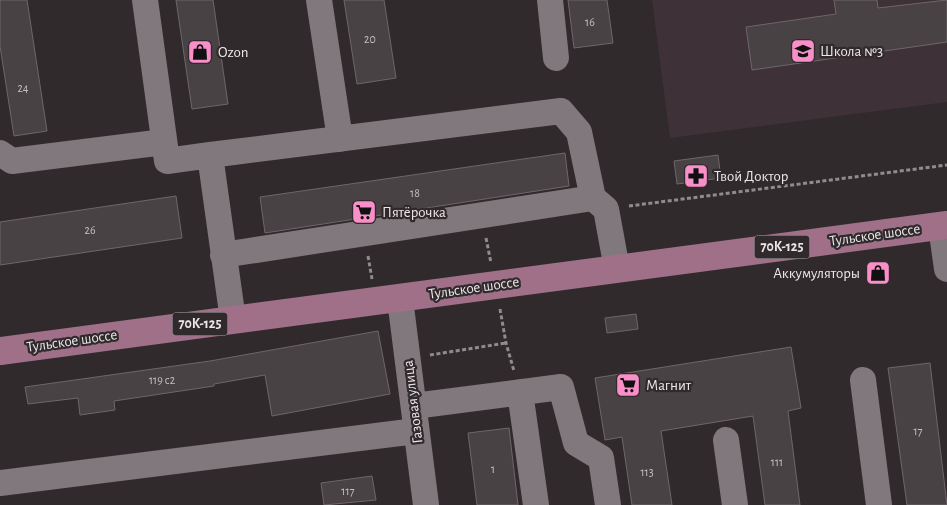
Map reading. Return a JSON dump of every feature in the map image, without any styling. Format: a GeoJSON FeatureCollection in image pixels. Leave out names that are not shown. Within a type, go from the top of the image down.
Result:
{"type":"FeatureCollection","features":[{"type":"Feature","properties":{"kind":"main road","name":"Тульское шоссе"},"geometry":{"type":"LineString","coordinates":[[0,351],[944,226]]}},
{"type":"Feature","properties":{"kind":"street"},"geometry":{"type":"LineString","coordinates":[[145,0],[167,161],[561,111],[579,132],[617,269]]}},
{"type":"Feature","properties":{"kind":"street"},"geometry":{"type":"LineString","coordinates":[[319,0],[340,139]]}},
{"type":"Feature","properties":{"kind":"street"},"geometry":{"type":"LineString","coordinates":[[550,0],[556,58]]}},
{"type":"Feature","properties":{"kind":"street"},"geometry":{"type":"LineString","coordinates":[[0,153],[12,161],[164,142]]}},
{"type":"Feature","properties":{"kind":"street"},"geometry":{"type":"LineString","coordinates":[[210,155],[233,320]]}},
{"type":"Feature","properties":{"kind":"street"},"geometry":{"type":"LineString","coordinates":[[223,255],[599,203]]}},
{"type":"Feature","properties":{"kind":"street"},"geometry":{"type":"LineString","coordinates":[[944,226],[947,269]]}},
{"type":"Feature","properties":{"kind":"street","name":"Газовая улица"},"geometry":{"type":"LineString","coordinates":[[400,299],[426,505]]}},
{"type":"Feature","properties":{"kind":"street"},"geometry":{"type":"LineString","coordinates":[[863,380],[878,505]]}},
{"type":"Feature","properties":{"kind":"street"},"geometry":{"type":"LineString","coordinates":[[0,483],[415,419],[520,392],[561,387],[576,443],[601,458],[608,505]]}},
{"type":"Feature","properties":{"kind":"street"},"geometry":{"type":"LineString","coordinates":[[520,392],[536,505]]}},
{"type":"Feature","properties":{"kind":"street"},"geometry":{"type":"LineString","coordinates":[[726,440],[735,505]]}},
{"type":"Feature","properties":{"kind":"path"},"geometry":{"type":"LineString","coordinates":[[599,203],[947,165]]}},
{"type":"Feature","properties":{"kind":"path"},"geometry":{"type":"LineString","coordinates":[[408,358],[506,343]]}},
{"type":"Feature","properties":{"kind":"shaded area","name":"Школа №3"},"geometry":{"type":"Polygon","coordinates":[[[652,0],[947,0],[947,102],[670,138],[652,0]]]}},
{"type":"Feature","properties":{"kind":"building"},"geometry":{"type":"Polygon","coordinates":[[[0,0],[27,0],[47,131],[14,136],[0,46],[0,0]]]}},
{"type":"Feature","properties":{"kind":"building"},"geometry":{"type":"Polygon","coordinates":[[[176,0],[213,0],[228,104],[192,109],[176,0]]]}},
{"type":"Feature","properties":{"kind":"building"},"geometry":{"type":"Polygon","coordinates":[[[344,0],[384,0],[396,78],[357,84],[344,0]]]}},
{"type":"Feature","properties":{"kind":"building"},"geometry":{"type":"Polygon","coordinates":[[[568,0],[607,0],[613,43],[574,48],[568,0]]]}},
{"type":"Feature","properties":{"kind":"building"},"geometry":{"type":"Polygon","coordinates":[[[834,0],[877,0],[878,8],[947,0],[947,42],[752,70],[746,27],[836,14],[834,0]]]}},
{"type":"Feature","properties":{"kind":"building"},"geometry":{"type":"Polygon","coordinates":[[[565,153],[569,186],[265,233],[260,197],[565,153]]]}},
{"type":"Feature","properties":{"kind":"building"},"geometry":{"type":"Polygon","coordinates":[[[718,155],[721,178],[677,184],[674,161],[718,155]]]}},
{"type":"Feature","properties":{"kind":"building"},"geometry":{"type":"Polygon","coordinates":[[[176,196],[182,238],[0,265],[0,222],[176,196]]]}},
{"type":"Feature","properties":{"kind":"building"},"geometry":{"type":"Polygon","coordinates":[[[636,314],[638,329],[607,333],[605,318],[636,314]]]}},
{"type":"Feature","properties":{"kind":"building"},"geometry":{"type":"Polygon","coordinates":[[[378,331],[390,394],[272,416],[265,375],[214,384],[214,386],[114,401],[115,410],[80,415],[78,398],[28,404],[25,387],[210,361],[378,331]]]}},
{"type":"Feature","properties":{"kind":"building"},"geometry":{"type":"Polygon","coordinates":[[[791,347],[801,408],[788,411],[800,505],[765,505],[753,416],[661,431],[672,505],[632,505],[622,437],[605,440],[595,378],[791,347]]]}},
{"type":"Feature","properties":{"kind":"building"},"geometry":{"type":"Polygon","coordinates":[[[930,363],[947,505],[907,505],[888,368],[930,363]]]}},
{"type":"Feature","properties":{"kind":"building"},"geometry":{"type":"Polygon","coordinates":[[[509,428],[518,505],[477,505],[468,433],[509,428]]]}},
{"type":"Feature","properties":{"kind":"building"},"geometry":{"type":"Polygon","coordinates":[[[372,476],[376,500],[324,505],[321,483],[372,476]]]}},
{"type":"Feature","properties":{"kind":"place","name":"Школа №3"},"geometry":{"type":"Point","coordinates":[803,51]}},
{"type":"Feature","properties":{"kind":"place","name":"Ozon"},"geometry":{"type":"Point","coordinates":[200,52]}},
{"type":"Feature","properties":{"kind":"place","name":"Твой Доктор"},"geometry":{"type":"Point","coordinates":[696,176]}},
{"type":"Feature","properties":{"kind":"place","name":"Пятёрочка"},"geometry":{"type":"Point","coordinates":[364,212]}},
{"type":"Feature","properties":{"kind":"place","name":"Аккумуляторы"},"geometry":{"type":"Point","coordinates":[878,273]}},
{"type":"Feature","properties":{"kind":"place","name":"Магнит"},"geometry":{"type":"Point","coordinates":[628,385]}}]}
